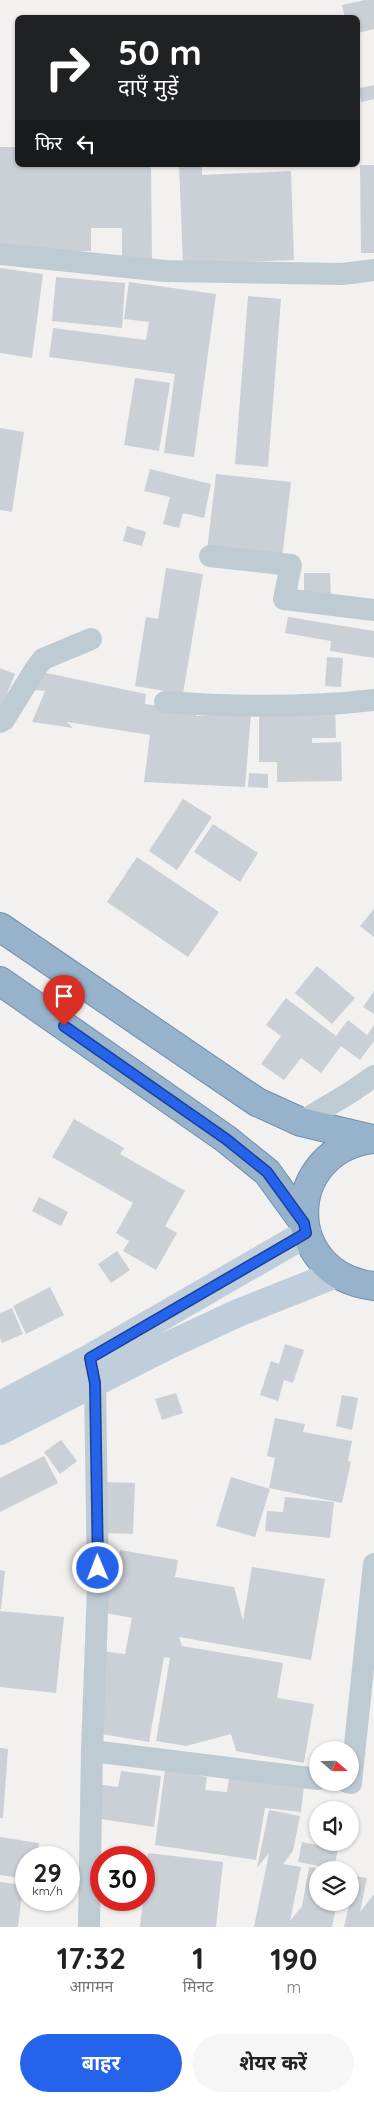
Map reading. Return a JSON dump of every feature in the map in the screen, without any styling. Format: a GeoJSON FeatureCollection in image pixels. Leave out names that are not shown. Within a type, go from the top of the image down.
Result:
{"type":"FeatureCollection","features":[{"type":"Feature","properties":{"kind":"highway"},"geometry":{"type":"LineString","coordinates":[[0,928],[257,1102],[301,1122],[373,1139]]}},
{"type":"Feature","properties":{"kind":"highway"},"geometry":{"type":"LineString","coordinates":[[0,982],[233,1144],[267,1172],[305,1228],[313,1249],[323,1263],[336,1274],[357,1284],[374,1286]]}},
{"type":"Feature","properties":{"kind":"highway"},"geometry":{"type":"LineString","coordinates":[[305,1228],[304,1203],[310,1184],[320,1166],[335,1153],[347,1146],[373,1139]]}},
{"type":"Feature","properties":{"kind":"main road"},"geometry":{"type":"LineString","coordinates":[[0,1431],[305,1228]]}},
{"type":"Feature","properties":{"kind":"main road"},"geometry":{"type":"LineString","coordinates":[[0,1405],[92,1371],[336,1274]]}},
{"type":"Feature","properties":{"kind":"street"},"geometry":{"type":"LineString","coordinates":[[0,254],[164,272],[343,274],[374,270]]}},
{"type":"Feature","properties":{"kind":"street"},"geometry":{"type":"LineString","coordinates":[[210,556],[291,565],[284,599],[374,610]]}},
{"type":"Feature","properties":{"kind":"street"},"geometry":{"type":"LineString","coordinates":[[0,722],[4,720],[43,659],[91,639]]}},
{"type":"Feature","properties":{"kind":"street"},"geometry":{"type":"LineString","coordinates":[[165,702],[226,706],[350,703],[374,700]]}},
{"type":"Feature","properties":{"kind":"street"},"geometry":{"type":"LineString","coordinates":[[301,1122],[374,1076]]}},
{"type":"Feature","properties":{"kind":"street"},"geometry":{"type":"LineString","coordinates":[[89,1927],[92,1751],[98,1586],[92,1371]]}},
{"type":"Feature","properties":{"kind":"street"},"geometry":{"type":"LineString","coordinates":[[355,1741],[374,1564]]}},
{"type":"Feature","properties":{"kind":"street"},"geometry":{"type":"LineString","coordinates":[[92,1751],[309,1778]]}},
{"type":"Feature","properties":{"kind":"building"},"geometry":{"type":"Polygon","coordinates":[[[374,0],[374,29],[360,32],[360,15],[344,15],[342,5],[374,0]]]}},
{"type":"Feature","properties":{"kind":"building"},"geometry":{"type":"Polygon","coordinates":[[[374,85],[374,99],[361,102],[360,88],[374,85]]]}},
{"type":"Feature","properties":{"kind":"building"},"geometry":{"type":"Polygon","coordinates":[[[0,147],[15,147],[15,167],[151,167],[152,260],[122,260],[122,228],[91,228],[91,251],[0,252],[0,147]]]}},
{"type":"Feature","properties":{"kind":"building"},"geometry":{"type":"Polygon","coordinates":[[[360,165],[374,165],[374,253],[361,253],[360,165]]]}},
{"type":"Feature","properties":{"kind":"building"},"geometry":{"type":"Polygon","coordinates":[[[179,167],[202,167],[202,175],[291,171],[294,260],[183,264],[179,167]]]}},
{"type":"Feature","properties":{"kind":"building"},"geometry":{"type":"Polygon","coordinates":[[[0,268],[43,274],[32,358],[0,353],[0,268]]]}},
{"type":"Feature","properties":{"kind":"building"},"geometry":{"type":"Polygon","coordinates":[[[56,277],[125,283],[122,328],[52,321],[56,277]]]}},
{"type":"Feature","properties":{"kind":"building"},"geometry":{"type":"Polygon","coordinates":[[[129,282],[216,294],[194,457],[164,453],[175,374],[49,357],[53,328],[146,340],[149,322],[124,319],[129,282]]]}},
{"type":"Feature","properties":{"kind":"building"},"geometry":{"type":"Polygon","coordinates":[[[248,296],[281,299],[268,467],[235,464],[248,296]]]}},
{"type":"Feature","properties":{"kind":"building"},"geometry":{"type":"Polygon","coordinates":[[[135,378],[170,383],[159,451],[124,445],[135,378]]]}},
{"type":"Feature","properties":{"kind":"building"},"geometry":{"type":"Polygon","coordinates":[[[0,428],[24,432],[12,512],[0,510],[0,428]]]}},
{"type":"Feature","properties":{"kind":"building"},"geometry":{"type":"Polygon","coordinates":[[[150,469],[211,484],[204,518],[183,513],[179,528],[163,524],[170,497],[144,491],[150,469]]]}},
{"type":"Feature","properties":{"kind":"building"},"geometry":{"type":"Polygon","coordinates":[[[216,474],[291,482],[282,559],[207,551],[216,474]]]}},
{"type":"Feature","properties":{"kind":"building"},"geometry":{"type":"Polygon","coordinates":[[[127,526],[146,532],[142,546],[123,541],[127,526]]]}},
{"type":"Feature","properties":{"kind":"building"},"geometry":{"type":"Polygon","coordinates":[[[166,568],[203,574],[183,694],[135,686],[146,617],[158,619],[166,568]]]}},
{"type":"Feature","properties":{"kind":"building"},"geometry":{"type":"Polygon","coordinates":[[[304,573],[330,573],[331,597],[304,598],[304,573]]]}},
{"type":"Feature","properties":{"kind":"building"},"geometry":{"type":"Polygon","coordinates":[[[288,617],[374,631],[374,658],[330,651],[331,641],[285,633],[288,617]]]}},
{"type":"Feature","properties":{"kind":"building"},"geometry":{"type":"Polygon","coordinates":[[[327,657],[343,658],[341,687],[325,686],[327,657]]]}},
{"type":"Feature","properties":{"kind":"building"},"geometry":{"type":"Polygon","coordinates":[[[0,668],[15,674],[0,711],[0,668]]]}},
{"type":"Feature","properties":{"kind":"building"},"geometry":{"type":"Polygon","coordinates":[[[42,672],[146,694],[145,704],[196,711],[196,716],[251,714],[245,787],[144,782],[150,735],[67,722],[73,728],[32,722],[45,691],[34,690],[42,672]]]}},
{"type":"Feature","properties":{"kind":"building"},"geometry":{"type":"Polygon","coordinates":[[[335,707],[336,738],[312,738],[312,743],[341,742],[342,781],[277,782],[277,762],[259,762],[259,708],[335,707]]]}},
{"type":"Feature","properties":{"kind":"building"},"geometry":{"type":"Polygon","coordinates":[[[249,773],[268,774],[268,788],[248,787],[249,773]]]}},
{"type":"Feature","properties":{"kind":"building"},"geometry":{"type":"Polygon","coordinates":[[[183,799],[212,817],[177,870],[149,851],[183,799]]]}},
{"type":"Feature","properties":{"kind":"building"},"geometry":{"type":"Polygon","coordinates":[[[213,824],[258,853],[240,882],[194,852],[213,824]]]}},
{"type":"Feature","properties":{"kind":"building"},"geometry":{"type":"Polygon","coordinates":[[[137,857],[219,912],[188,957],[107,902],[137,857]]]}},
{"type":"Feature","properties":{"kind":"building"},"geometry":{"type":"Polygon","coordinates":[[[374,909],[374,937],[360,926],[374,909]]]}},
{"type":"Feature","properties":{"kind":"building"},"geometry":{"type":"Polygon","coordinates":[[[317,966],[355,998],[332,1024],[295,993],[317,966]]]}},
{"type":"Feature","properties":{"kind":"building"},"geometry":{"type":"Polygon","coordinates":[[[374,991],[374,1014],[363,1007],[374,991]]]}},
{"type":"Feature","properties":{"kind":"building"},"geometry":{"type":"Polygon","coordinates":[[[286,998],[336,1036],[348,1020],[367,1035],[374,1025],[374,1041],[360,1060],[341,1046],[321,1073],[301,1058],[284,1080],[261,1064],[281,1036],[266,1025],[286,998]]]}},
{"type":"Feature","properties":{"kind":"building"},"geometry":{"type":"Polygon","coordinates":[[[74,1119],[124,1148],[120,1154],[185,1191],[165,1226],[177,1233],[156,1270],[123,1251],[129,1241],[116,1233],[133,1203],[52,1157],[74,1119]]]}},
{"type":"Feature","properties":{"kind":"building"},"geometry":{"type":"Polygon","coordinates":[[[39,1197],[68,1212],[61,1226],[32,1211],[39,1197]]]}},
{"type":"Feature","properties":{"kind":"building"},"geometry":{"type":"Polygon","coordinates":[[[117,1251],[130,1270],[111,1283],[98,1264],[117,1251]]]}},
{"type":"Feature","properties":{"kind":"building"},"geometry":{"type":"Polygon","coordinates":[[[50,1287],[64,1315],[26,1334],[13,1306],[50,1287]]]}},
{"type":"Feature","properties":{"kind":"building"},"geometry":{"type":"Polygon","coordinates":[[[12,1308],[23,1334],[2,1343],[0,1338],[0,1313],[12,1308]]]}},
{"type":"Feature","properties":{"kind":"building"},"geometry":{"type":"Polygon","coordinates":[[[285,1344],[304,1350],[293,1383],[284,1380],[278,1401],[260,1395],[271,1361],[279,1364],[285,1344]]]}},
{"type":"Feature","properties":{"kind":"building"},"geometry":{"type":"Polygon","coordinates":[[[176,1393],[183,1413],[162,1420],[155,1399],[176,1393]]]}},
{"type":"Feature","properties":{"kind":"building"},"geometry":{"type":"Polygon","coordinates":[[[342,1395],[358,1398],[352,1430],[336,1426],[342,1395]]]}},
{"type":"Feature","properties":{"kind":"building"},"geometry":{"type":"Polygon","coordinates":[[[275,1418],[305,1424],[303,1432],[352,1441],[348,1461],[351,1462],[342,1503],[269,1488],[275,1458],[267,1456],[275,1418]]]}},
{"type":"Feature","properties":{"kind":"building"},"geometry":{"type":"Polygon","coordinates":[[[61,1440],[77,1461],[60,1474],[44,1452],[61,1440]]]}},
{"type":"Feature","properties":{"kind":"building"},"geometry":{"type":"Polygon","coordinates":[[[44,1456],[58,1483],[0,1512],[0,1478],[44,1456]]]}},
{"type":"Feature","properties":{"kind":"building"},"geometry":{"type":"Polygon","coordinates":[[[231,1477],[270,1489],[255,1537],[216,1526],[231,1477]]]}},
{"type":"Feature","properties":{"kind":"building"},"geometry":{"type":"Polygon","coordinates":[[[105,1482],[135,1483],[133,1534],[103,1533],[105,1482]]]}},
{"type":"Feature","properties":{"kind":"building"},"geometry":{"type":"Polygon","coordinates":[[[285,1497],[334,1502],[330,1538],[265,1531],[267,1511],[283,1512],[285,1497]]]}},
{"type":"Feature","properties":{"kind":"building"},"geometry":{"type":"Polygon","coordinates":[[[120,1550],[178,1560],[175,1577],[234,1587],[243,1621],[252,1567],[325,1579],[311,1660],[179,1637],[182,1646],[283,1663],[277,1698],[314,1704],[304,1763],[236,1751],[231,1734],[186,1746],[156,1741],[170,1658],[164,1657],[149,1742],[96,1733],[102,1651],[125,1654],[132,1618],[101,1612],[103,1559],[113,1559],[116,1572],[120,1550]]]}},
{"type":"Feature","properties":{"kind":"building"},"geometry":{"type":"Polygon","coordinates":[[[0,1570],[5,1571],[1,1609],[0,1609],[0,1570]]]}},
{"type":"Feature","properties":{"kind":"building"},"geometry":{"type":"Polygon","coordinates":[[[0,1611],[64,1617],[56,1693],[0,1687],[0,1611]]]}},
{"type":"Feature","properties":{"kind":"building"},"geometry":{"type":"Polygon","coordinates":[[[0,1748],[8,1749],[3,1818],[0,1818],[0,1748]]]}},
{"type":"Feature","properties":{"kind":"building"},"geometry":{"type":"Polygon","coordinates":[[[165,1769],[207,1777],[205,1790],[227,1792],[229,1777],[304,1786],[301,1812],[265,1808],[256,1860],[155,1845],[165,1769]]]}},
{"type":"Feature","properties":{"kind":"building"},"geometry":{"type":"Polygon","coordinates":[[[121,1771],[161,1776],[154,1827],[94,1818],[95,1784],[118,1787],[121,1771]]]}},
{"type":"Feature","properties":{"kind":"building"},"geometry":{"type":"Polygon","coordinates":[[[269,1810],[300,1816],[293,1851],[283,1864],[301,1867],[290,1921],[302,1906],[309,1867],[309,1911],[335,1911],[332,1927],[254,1927],[269,1853],[257,1868],[269,1810]]]}},
{"type":"Feature","properties":{"kind":"building"},"geometry":{"type":"Polygon","coordinates":[[[0,1837],[39,1843],[39,1846],[15,1846],[15,1877],[0,1875],[0,1837]]]}},
{"type":"Feature","properties":{"kind":"building"},"geometry":{"type":"Polygon","coordinates":[[[302,1842],[309,1843],[309,1851],[338,1851],[336,1861],[309,1861],[309,1864],[298,1862],[302,1842]]]}},
{"type":"Feature","properties":{"kind":"building"},"geometry":{"type":"Polygon","coordinates":[[[155,1854],[223,1862],[216,1927],[140,1927],[142,1911],[155,1911],[155,1854]]]}},
{"type":"Feature","properties":{"kind":"building"},"geometry":{"type":"Polygon","coordinates":[[[359,1877],[367,1878],[360,1912],[374,1894],[374,1927],[344,1927],[348,1911],[359,1911],[359,1877]]]}},
{"type":"Feature","properties":{"kind":"building"},"geometry":{"type":"Polygon","coordinates":[[[0,1882],[15,1884],[15,1911],[20,1911],[18,1927],[0,1927],[0,1882]]]}},
{"type":"Feature","properties":{"kind":"route"},"geometry":{"type":"LineString","coordinates":[[64,1026],[226,1139],[267,1172],[304,1223],[306,1233],[90,1358],[95,1383],[98,1568]]}}]}
